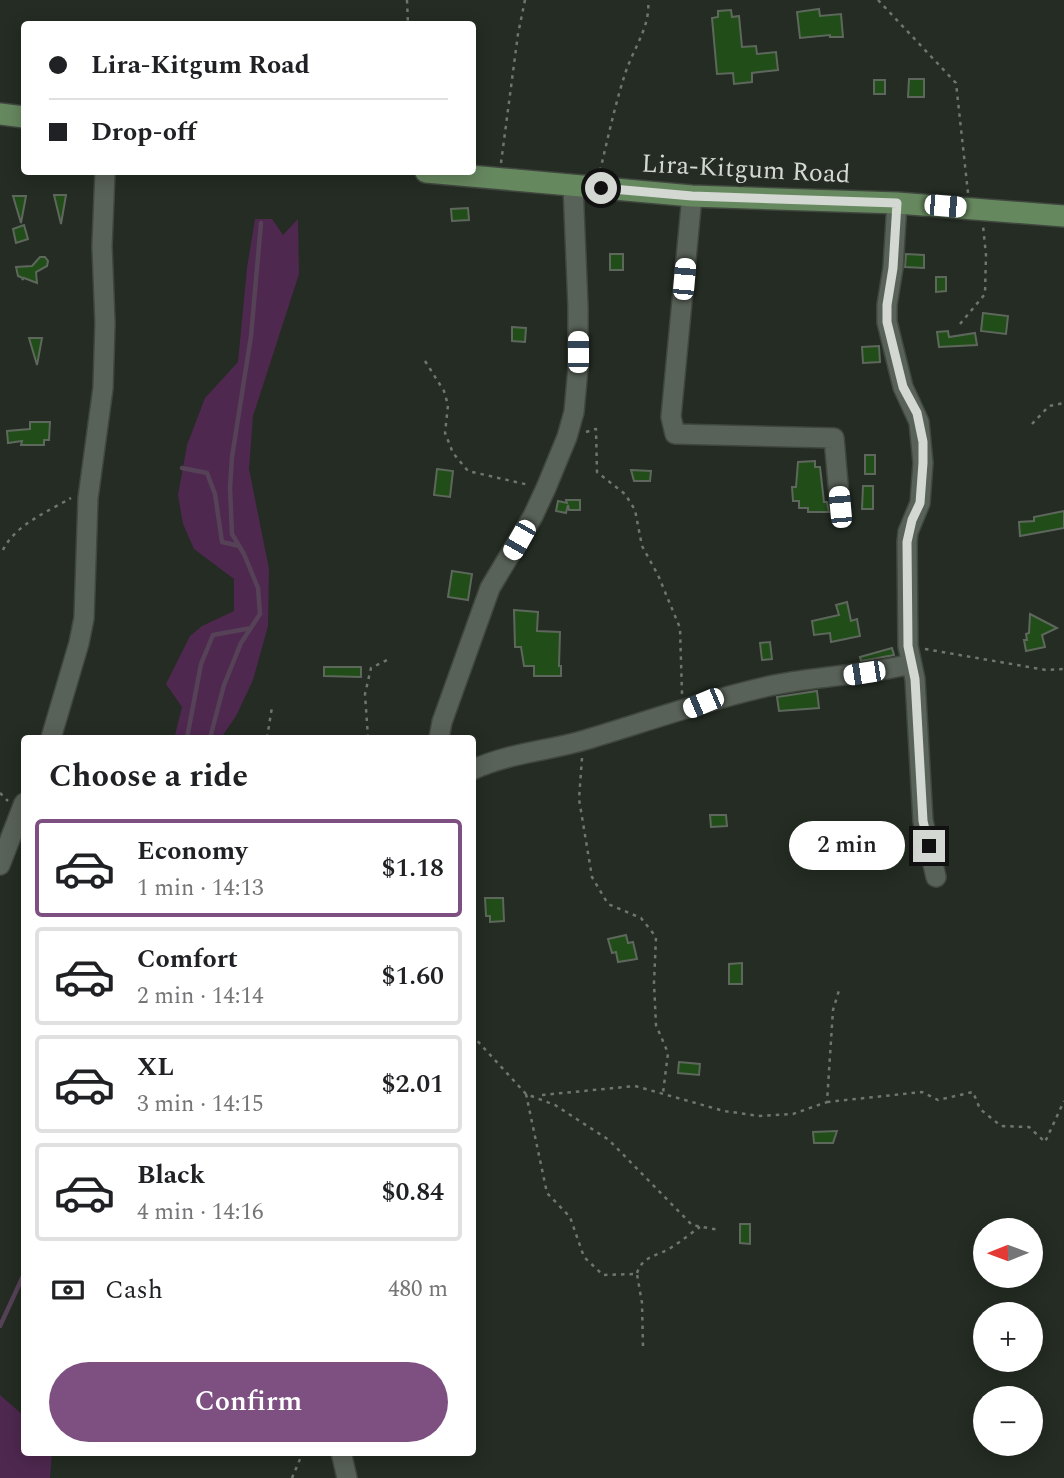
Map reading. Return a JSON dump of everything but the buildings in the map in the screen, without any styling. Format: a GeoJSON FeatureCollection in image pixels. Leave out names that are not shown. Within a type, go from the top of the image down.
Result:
{"type":"FeatureCollection","features":[{"type":"Feature","properties":{"kind":"main road"},"geometry":{"type":"LineString","coordinates":[[0,114],[21,117]]}},
{"type":"Feature","properties":{"kind":"main road","name":"Lira-Kitgum Road"},"geometry":{"type":"LineString","coordinates":[[453,175],[692,196],[897,203],[1064,216]]}},
{"type":"Feature","properties":{"kind":"street"},"geometry":{"type":"LineString","coordinates":[[52,735],[84,618],[88,498],[103,388],[105,323],[102,246],[105,175]]}},
{"type":"Feature","properties":{"kind":"street"},"geometry":{"type":"LineString","coordinates":[[440,735],[490,588],[533,516],[567,437],[576,396],[578,368],[573,185]]}},
{"type":"Feature","properties":{"kind":"street"},"geometry":{"type":"LineString","coordinates":[[692,196],[671,417],[675,434],[834,438],[840,507]]}},
{"type":"Feature","properties":{"kind":"street"},"geometry":{"type":"LineString","coordinates":[[897,203],[887,322],[903,387],[919,422],[923,463],[920,503],[912,520],[907,542],[909,655],[916,688],[923,821],[936,877]]}},
{"type":"Feature","properties":{"kind":"street"},"geometry":{"type":"LineString","coordinates":[[476,768],[583,741],[703,703],[778,684],[845,676],[909,655]]}},
{"type":"Feature","properties":{"kind":"street"},"geometry":{"type":"LineString","coordinates":[[0,865],[21,811]]}},
{"type":"Feature","properties":{"kind":"street"},"geometry":{"type":"LineString","coordinates":[[342,1456],[347,1478]]}},
{"type":"Feature","properties":{"kind":"path"},"geometry":{"type":"LineString","coordinates":[[407,0],[408,21]]}},
{"type":"Feature","properties":{"kind":"path"},"geometry":{"type":"LineString","coordinates":[[499,180],[525,0]]}},
{"type":"Feature","properties":{"kind":"path"},"geometry":{"type":"LineString","coordinates":[[601,188],[599,178],[611,125],[626,70],[646,22],[648,0]]}},
{"type":"Feature","properties":{"kind":"path"},"geometry":{"type":"LineString","coordinates":[[878,0],[956,83],[975,209],[986,255],[985,294],[960,324]]}},
{"type":"Feature","properties":{"kind":"path"},"geometry":{"type":"LineString","coordinates":[[425,361],[444,391],[448,405],[445,433],[453,453],[468,471],[546,488]]}},
{"type":"Feature","properties":{"kind":"path"},"geometry":{"type":"LineString","coordinates":[[1032,424],[1049,406],[1064,403]]}},
{"type":"Feature","properties":{"kind":"path"},"geometry":{"type":"LineString","coordinates":[[567,437],[596,429],[597,472],[625,494],[635,510],[642,546],[658,575],[680,628],[684,711]]}},
{"type":"Feature","properties":{"kind":"path"},"geometry":{"type":"LineString","coordinates":[[3,550],[9,538],[38,517],[72,498],[88,498]]}},
{"type":"Feature","properties":{"kind":"path"},"geometry":{"type":"LineString","coordinates":[[909,655],[1046,670],[1064,669]]}},
{"type":"Feature","properties":{"kind":"path"},"geometry":{"type":"LineString","coordinates":[[368,735],[365,694],[370,668],[391,657]]}},
{"type":"Feature","properties":{"kind":"path"},"geometry":{"type":"LineString","coordinates":[[267,735],[272,707]]}},
{"type":"Feature","properties":{"kind":"path"},"geometry":{"type":"LineString","coordinates":[[583,741],[579,799],[592,877],[608,904],[641,918],[656,937],[656,1025],[668,1053],[663,1093]]}},
{"type":"Feature","properties":{"kind":"path"},"geometry":{"type":"LineString","coordinates":[[827,1102],[833,1010],[840,987]]}},
{"type":"Feature","properties":{"kind":"path"},"geometry":{"type":"LineString","coordinates":[[476,1039],[526,1094],[555,1105],[610,1140],[692,1225],[719,1230]]}},
{"type":"Feature","properties":{"kind":"path"},"geometry":{"type":"LineString","coordinates":[[542,1095],[635,1086],[724,1111],[760,1116],[793,1114],[827,1102],[922,1092],[938,1100],[973,1092],[980,1109],[1001,1126],[1029,1127],[1045,1142],[1064,1101]]}},
{"type":"Feature","properties":{"kind":"path"},"geometry":{"type":"LineString","coordinates":[[526,1094],[547,1193],[570,1217],[584,1257],[604,1275],[637,1274]]}},
{"type":"Feature","properties":{"kind":"path"},"geometry":{"type":"LineString","coordinates":[[643,1347],[642,1303],[637,1274],[639,1267],[653,1253],[669,1249],[700,1227]]}},
{"type":"Feature","properties":{"kind":"path"},"geometry":{"type":"LineString","coordinates":[[292,1478],[301,1456]]}},
{"type":"Feature","properties":{"kind":"shaded area"},"geometry":{"type":"Polygon","coordinates":[[[255,219],[272,219],[283,235],[298,219],[299,274],[253,416],[249,469],[269,569],[268,626],[253,680],[236,716],[223,735],[175,735],[182,707],[166,684],[190,636],[202,626],[234,611],[234,579],[194,549],[183,524],[178,495],[187,445],[205,398],[238,362],[247,268],[255,219]]]}},
{"type":"Feature","properties":{"kind":"shaded area"},"geometry":{"type":"Polygon","coordinates":[[[0,1395],[21,1413],[21,1456],[52,1456],[50,1478],[0,1478],[0,1395]]]}},
{"type":"Feature","properties":{"kind":"waterway"},"geometry":{"type":"LineString","coordinates":[[211,735],[224,685],[241,643],[260,614],[258,588],[244,554],[232,534],[230,488],[232,457],[251,336],[261,223]]}},
{"type":"Feature","properties":{"kind":"waterway"},"geometry":{"type":"LineString","coordinates":[[182,468],[207,473],[215,494],[222,542],[239,546]]}},
{"type":"Feature","properties":{"kind":"waterway"},"geometry":{"type":"LineString","coordinates":[[188,735],[201,664],[213,635],[251,628]]}},
{"type":"Feature","properties":{"kind":"waterway"},"geometry":{"type":"LineString","coordinates":[[0,1326],[21,1280]]}},
{"type":"Feature","properties":{"kind":"route"},"geometry":{"type":"LineString","coordinates":[[601,188],[692,196],[897,203],[887,322],[903,387],[917,413],[923,442],[920,503],[912,520],[907,542],[908,646],[915,679],[923,821],[929,846]]}}]}
